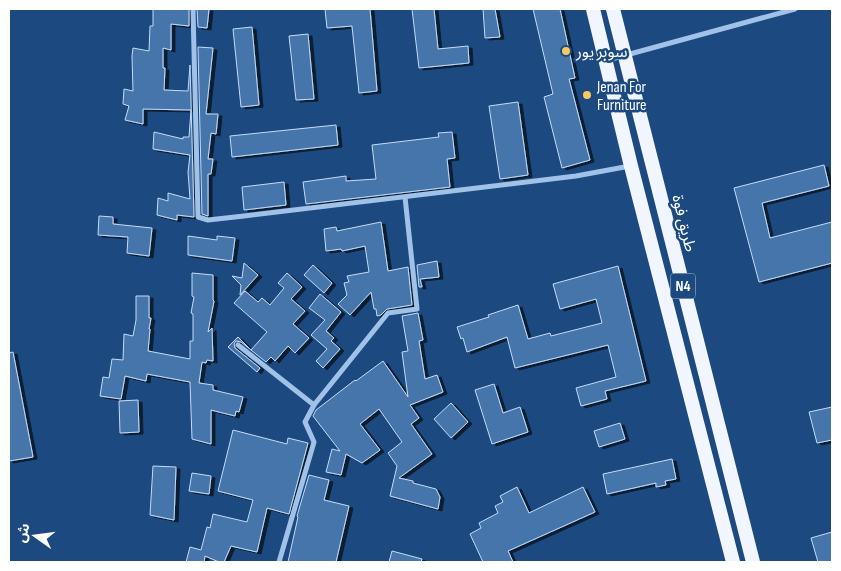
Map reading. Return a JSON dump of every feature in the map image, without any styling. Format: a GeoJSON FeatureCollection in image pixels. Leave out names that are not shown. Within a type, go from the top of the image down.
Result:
{"type":"FeatureCollection","features":[{"type":"Feature","properties":{"kind":"highway","name":"N4"},"geometry":{"type":"LineString","coordinates":[[593,9],[631,166],[733,562]]}},
{"type":"Feature","properties":{"kind":"highway","name":"طريق فوة"},"geometry":{"type":"LineString","coordinates":[[613,9],[754,562]]}},
{"type":"Feature","properties":{"kind":"street"},"geometry":{"type":"LineString","coordinates":[[193,9],[198,217],[208,220],[404,197],[576,176],[631,166]]}},
{"type":"Feature","properties":{"kind":"street"},"geometry":{"type":"LineString","coordinates":[[605,60],[795,9]]}},
{"type":"Feature","properties":{"kind":"street"},"geometry":{"type":"LineString","coordinates":[[279,562],[314,442],[305,422],[314,405],[388,313],[417,309],[404,197]]}},
{"type":"Feature","properties":{"kind":"street"},"geometry":{"type":"LineString","coordinates":[[238,345],[314,405]]}},
{"type":"Feature","properties":{"kind":"building"},"geometry":{"type":"Polygon","coordinates":[[[153,9],[189,9],[189,26],[171,24],[171,50],[163,48],[163,68],[165,68],[164,90],[188,91],[190,65],[194,217],[177,215],[177,220],[157,215],[158,198],[168,201],[168,193],[190,199],[188,172],[190,155],[153,149],[154,132],[183,139],[183,137],[189,137],[191,110],[143,109],[143,124],[125,120],[129,106],[123,104],[124,89],[133,91],[133,48],[149,51],[150,26],[153,26],[153,9]]]}},
{"type":"Feature","properties":{"kind":"building"},"geometry":{"type":"Polygon","coordinates":[[[197,9],[209,9],[207,28],[198,27],[197,9]]]}},
{"type":"Feature","properties":{"kind":"building"},"geometry":{"type":"Polygon","coordinates":[[[325,9],[370,9],[377,91],[359,93],[352,26],[327,28],[325,9]]]}},
{"type":"Feature","properties":{"kind":"building"},"geometry":{"type":"Polygon","coordinates":[[[412,9],[434,9],[438,49],[468,46],[469,63],[419,68],[412,9]]]}},
{"type":"Feature","properties":{"kind":"building"},"geometry":{"type":"Polygon","coordinates":[[[483,9],[495,9],[500,37],[485,38],[483,9]]]}},
{"type":"Feature","properties":{"kind":"building"},"geometry":{"type":"Polygon","coordinates":[[[533,9],[560,9],[575,78],[569,79],[590,160],[562,168],[544,97],[553,94],[533,9]]]}},
{"type":"Feature","properties":{"kind":"building"},"geometry":{"type":"Polygon","coordinates":[[[252,27],[259,105],[241,107],[233,29],[252,27]]]}},
{"type":"Feature","properties":{"kind":"building"},"geometry":{"type":"Polygon","coordinates":[[[308,34],[314,99],[296,100],[289,36],[308,34]]]}},
{"type":"Feature","properties":{"kind":"building"},"geometry":{"type":"Polygon","coordinates":[[[198,47],[213,48],[206,114],[218,114],[216,134],[211,133],[208,159],[213,159],[211,174],[208,174],[208,216],[202,214],[198,47]]]}},
{"type":"Feature","properties":{"kind":"building"},"geometry":{"type":"Polygon","coordinates":[[[518,102],[528,175],[500,179],[489,106],[518,102]]]}},
{"type":"Feature","properties":{"kind":"building"},"geometry":{"type":"Polygon","coordinates":[[[336,125],[338,145],[232,157],[230,136],[336,125]]]}},
{"type":"Feature","properties":{"kind":"building"},"geometry":{"type":"Polygon","coordinates":[[[452,132],[455,158],[447,159],[450,187],[306,204],[303,182],[346,176],[346,181],[376,179],[372,145],[439,137],[438,133],[452,132]]]}},
{"type":"Feature","properties":{"kind":"building"},"geometry":{"type":"Polygon","coordinates":[[[824,165],[829,186],[762,203],[770,238],[832,222],[832,263],[759,282],[734,188],[824,165]]]}},
{"type":"Feature","properties":{"kind":"building"},"geometry":{"type":"Polygon","coordinates":[[[284,182],[286,205],[244,210],[242,187],[284,182]]]}},
{"type":"Feature","properties":{"kind":"building"},"geometry":{"type":"Polygon","coordinates":[[[99,216],[113,217],[113,224],[152,228],[149,256],[127,253],[128,237],[98,235],[99,216]]]}},
{"type":"Feature","properties":{"kind":"building"},"geometry":{"type":"Polygon","coordinates":[[[381,222],[388,271],[408,267],[412,305],[387,309],[377,316],[371,292],[350,315],[338,304],[347,295],[344,283],[349,282],[347,276],[369,272],[365,246],[342,251],[341,249],[326,251],[324,229],[336,227],[337,231],[381,222]]]}},
{"type":"Feature","properties":{"kind":"building"},"geometry":{"type":"Polygon","coordinates":[[[188,236],[217,240],[217,236],[235,238],[232,261],[188,255],[188,236]]]}},
{"type":"Feature","properties":{"kind":"building"},"geometry":{"type":"Polygon","coordinates":[[[437,261],[439,277],[420,279],[422,287],[419,287],[417,265],[437,261]]]}},
{"type":"Feature","properties":{"kind":"building"},"geometry":{"type":"Polygon","coordinates":[[[244,263],[258,275],[240,295],[241,285],[232,276],[242,278],[244,263]]]}},
{"type":"Feature","properties":{"kind":"building"},"geometry":{"type":"Polygon","coordinates":[[[313,265],[332,283],[324,293],[304,275],[313,265]]]}},
{"type":"Feature","properties":{"kind":"building"},"geometry":{"type":"Polygon","coordinates":[[[618,266],[646,381],[605,391],[607,399],[581,406],[576,388],[616,377],[608,345],[515,368],[507,337],[467,352],[457,327],[518,305],[528,339],[550,333],[551,336],[602,323],[596,299],[560,309],[553,284],[618,266]]]}},
{"type":"Feature","properties":{"kind":"building"},"geometry":{"type":"Polygon","coordinates":[[[192,273],[213,275],[214,301],[208,332],[212,328],[213,361],[207,360],[206,363],[202,362],[199,383],[213,385],[213,390],[243,397],[239,412],[236,411],[235,416],[211,410],[211,444],[192,439],[190,382],[147,374],[146,381],[125,376],[121,399],[100,396],[103,377],[109,378],[112,359],[123,360],[124,334],[133,336],[136,320],[136,296],[149,296],[149,318],[151,318],[148,351],[190,359],[190,341],[193,341],[193,314],[191,313],[194,297],[192,296],[192,273]]]}},
{"type":"Feature","properties":{"kind":"building"},"geometry":{"type":"Polygon","coordinates":[[[287,273],[302,287],[291,299],[305,311],[293,324],[309,338],[295,353],[288,346],[275,361],[271,357],[266,362],[251,350],[267,332],[234,303],[245,291],[258,302],[262,298],[270,305],[284,288],[278,283],[287,273]]]}},
{"type":"Feature","properties":{"kind":"building"},"geometry":{"type":"Polygon","coordinates":[[[320,294],[341,312],[326,331],[334,338],[331,341],[340,349],[323,368],[316,361],[327,349],[311,335],[325,320],[309,308],[320,294]]]}},
{"type":"Feature","properties":{"kind":"building"},"geometry":{"type":"Polygon","coordinates":[[[418,313],[423,340],[419,341],[425,379],[437,375],[443,392],[410,405],[419,418],[411,424],[432,454],[399,478],[436,489],[440,497],[438,509],[390,496],[397,466],[388,453],[402,442],[379,409],[360,424],[380,450],[362,463],[346,454],[341,475],[326,472],[332,449],[340,451],[313,416],[316,410],[383,361],[408,397],[402,352],[408,351],[402,316],[418,313]]]}},
{"type":"Feature","properties":{"kind":"building"},"geometry":{"type":"Polygon","coordinates":[[[238,337],[251,350],[241,342],[236,341],[234,344],[235,348],[260,368],[257,372],[228,347],[238,337]]]}},
{"type":"Feature","properties":{"kind":"building"},"geometry":{"type":"Polygon","coordinates":[[[13,352],[33,457],[9,461],[9,353],[13,352]]]}},
{"type":"Feature","properties":{"kind":"building"},"geometry":{"type":"Polygon","coordinates":[[[494,384],[503,413],[520,407],[528,432],[492,444],[475,390],[494,384]]]}},
{"type":"Feature","properties":{"kind":"building"},"geometry":{"type":"Polygon","coordinates":[[[138,400],[139,432],[120,433],[119,401],[138,400]]]}},
{"type":"Feature","properties":{"kind":"building"},"geometry":{"type":"Polygon","coordinates":[[[451,403],[468,422],[451,438],[434,419],[451,403]]]}},
{"type":"Feature","properties":{"kind":"building"},"geometry":{"type":"Polygon","coordinates":[[[832,407],[832,440],[817,443],[809,412],[832,407]]]}},
{"type":"Feature","properties":{"kind":"building"},"geometry":{"type":"Polygon","coordinates":[[[620,423],[625,439],[599,447],[594,431],[620,423]]]}},
{"type":"Feature","properties":{"kind":"building"},"geometry":{"type":"Polygon","coordinates":[[[233,430],[287,444],[288,438],[308,443],[289,514],[267,508],[257,552],[231,546],[224,562],[219,562],[205,556],[204,562],[186,562],[190,547],[201,550],[207,527],[210,528],[213,514],[247,522],[253,500],[218,491],[233,430]]]}},
{"type":"Feature","properties":{"kind":"building"},"geometry":{"type":"Polygon","coordinates":[[[672,459],[676,479],[665,481],[666,485],[656,487],[656,483],[607,494],[603,474],[672,459]]]}},
{"type":"Feature","properties":{"kind":"building"},"geometry":{"type":"Polygon","coordinates":[[[153,466],[176,467],[174,520],[150,515],[153,466]]]}},
{"type":"Feature","properties":{"kind":"building"},"geometry":{"type":"Polygon","coordinates":[[[192,473],[211,476],[209,494],[189,491],[192,473]]]}},
{"type":"Feature","properties":{"kind":"building"},"geometry":{"type":"Polygon","coordinates":[[[309,475],[329,480],[324,500],[349,506],[336,562],[288,562],[297,516],[309,475]]]}},
{"type":"Feature","properties":{"kind":"building"},"geometry":{"type":"Polygon","coordinates":[[[517,487],[529,513],[583,487],[595,512],[508,551],[513,562],[483,562],[470,534],[481,528],[479,523],[498,513],[495,506],[503,502],[500,496],[517,487]]]}},
{"type":"Feature","properties":{"kind":"building"},"geometry":{"type":"Polygon","coordinates":[[[832,532],[832,562],[818,562],[811,538],[832,532]]]}},
{"type":"Feature","properties":{"kind":"building"},"geometry":{"type":"Polygon","coordinates":[[[392,551],[422,559],[421,562],[389,562],[392,551]]]}},
{"type":"Feature","properties":{"kind":"place","name":"سوبر يور"},"geometry":{"type":"Point","coordinates":[566,51]}},
{"type":"Feature","properties":{"kind":"place","name":"Jenan For Furniture"},"geometry":{"type":"Point","coordinates":[587,95]}}]}
